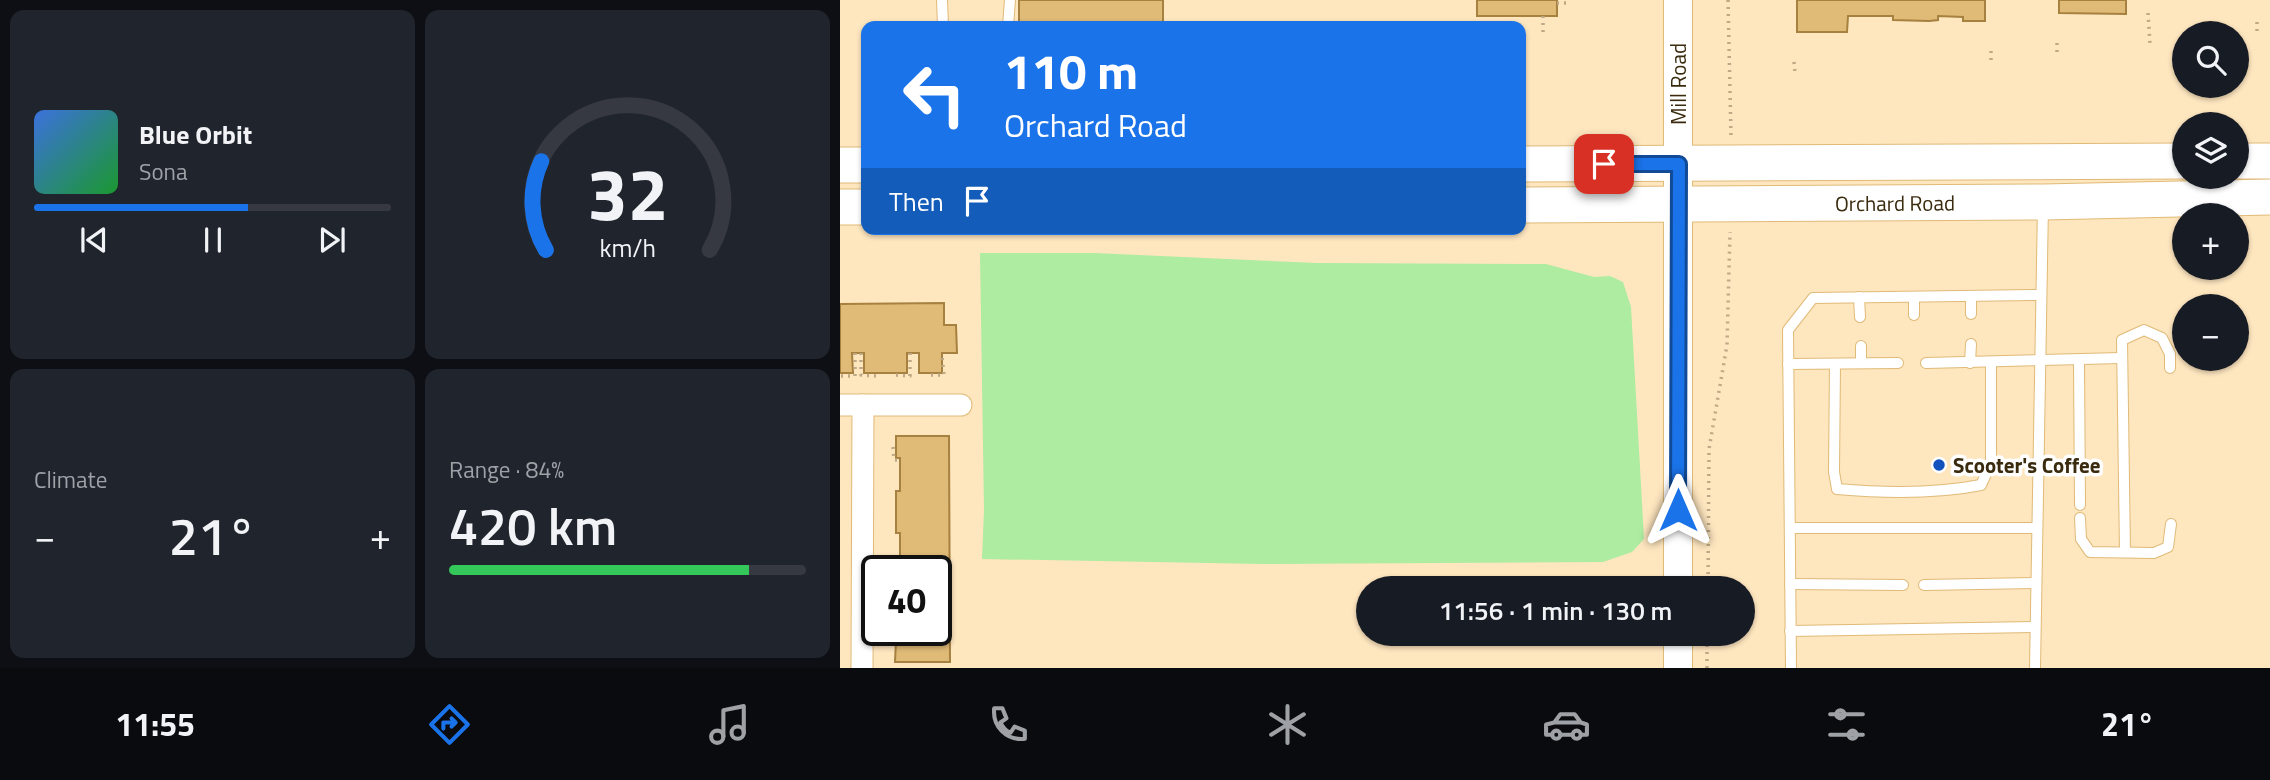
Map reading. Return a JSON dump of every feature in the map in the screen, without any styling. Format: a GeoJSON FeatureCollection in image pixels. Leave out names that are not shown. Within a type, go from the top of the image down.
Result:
{"type":"FeatureCollection","features":[{"type":"Feature","properties":{"kind":"main road","name":"Orchard Road"},"geometry":{"type":"LineString","coordinates":[[1526,164],[2172,161]]}},
{"type":"Feature","properties":{"kind":"main road"},"geometry":{"type":"LineString","coordinates":[[2249,161],[2270,161]]}},
{"type":"Feature","properties":{"kind":"main road"},"geometry":{"type":"LineString","coordinates":[[840,165],[861,165]]}},
{"type":"Feature","properties":{"kind":"main road","name":"Orchard Road"},"geometry":{"type":"LineString","coordinates":[[1526,205],[1679,206],[2270,197]]}},
{"type":"Feature","properties":{"kind":"main road"},"geometry":{"type":"LineString","coordinates":[[840,207],[861,207]]}},
{"type":"Feature","properties":{"kind":"street","name":"Mill Road"},"geometry":{"type":"LineString","coordinates":[[1678,0],[1678,576]]}},
{"type":"Feature","properties":{"kind":"street"},"geometry":{"type":"LineString","coordinates":[[840,405],[961,405]]}},
{"type":"Feature","properties":{"kind":"street"},"geometry":{"type":"LineString","coordinates":[[862,668],[863,405]]}},
{"type":"Feature","properties":{"kind":"street"},"geometry":{"type":"LineString","coordinates":[[1678,646],[1678,668]]}},
{"type":"Feature","properties":{"kind":"lane"},"geometry":{"type":"LineString","coordinates":[[942,0],[943,21]]}},
{"type":"Feature","properties":{"kind":"lane"},"geometry":{"type":"LineString","coordinates":[[1008,21],[1010,0]]}},
{"type":"Feature","properties":{"kind":"lane"},"geometry":{"type":"LineString","coordinates":[[2035,668],[2043,202]]}},
{"type":"Feature","properties":{"kind":"lane"},"geometry":{"type":"LineString","coordinates":[[1791,668],[1787,330],[1813,298],[2041,295]]}},
{"type":"Feature","properties":{"kind":"lane"},"geometry":{"type":"LineString","coordinates":[[1971,296],[1971,314]]}},
{"type":"Feature","properties":{"kind":"lane"},"geometry":{"type":"LineString","coordinates":[[1859,297],[1860,317]]}},
{"type":"Feature","properties":{"kind":"lane"},"geometry":{"type":"LineString","coordinates":[[1914,297],[1914,315]]}},
{"type":"Feature","properties":{"kind":"lane"},"geometry":{"type":"LineString","coordinates":[[2125,552],[2122,340],[2144,330],[2162,338],[2170,354],[2170,368]]}},
{"type":"Feature","properties":{"kind":"lane"},"geometry":{"type":"LineString","coordinates":[[1970,363],[1971,344]]}},
{"type":"Feature","properties":{"kind":"lane"},"geometry":{"type":"LineString","coordinates":[[1861,346],[1861,363]]}},
{"type":"Feature","properties":{"kind":"lane"},"geometry":{"type":"LineString","coordinates":[[1926,363],[2040,363],[2121,358]]}},
{"type":"Feature","properties":{"kind":"lane"},"geometry":{"type":"LineString","coordinates":[[2079,361],[2080,505]]}},
{"type":"Feature","properties":{"kind":"lane"},"geometry":{"type":"LineString","coordinates":[[1835,363],[1834,472],[1837,489],[1857,491],[1960,489],[1980,485],[1991,463],[1991,363]]}},
{"type":"Feature","properties":{"kind":"lane"},"geometry":{"type":"LineString","coordinates":[[1788,364],[1898,363]]}},
{"type":"Feature","properties":{"kind":"lane"},"geometry":{"type":"LineString","coordinates":[[2080,518],[2081,539],[2090,552],[2154,553],[2168,547],[2171,524]]}},
{"type":"Feature","properties":{"kind":"lane"},"geometry":{"type":"LineString","coordinates":[[1790,528],[2037,528]]}},
{"type":"Feature","properties":{"kind":"lane"},"geometry":{"type":"LineString","coordinates":[[1924,585],[2036,583]]}},
{"type":"Feature","properties":{"kind":"lane"},"geometry":{"type":"LineString","coordinates":[[1790,584],[1903,586]]}},
{"type":"Feature","properties":{"kind":"lane"},"geometry":{"type":"LineString","coordinates":[[1790,631],[2035,627]]}},
{"type":"Feature","properties":{"kind":"path"},"geometry":{"type":"LineString","coordinates":[[1728,0],[1731,124]]}},
{"type":"Feature","properties":{"kind":"path"},"geometry":{"type":"LineString","coordinates":[[1557,3],[1569,3]]}},
{"type":"Feature","properties":{"kind":"path"},"geometry":{"type":"LineString","coordinates":[[2148,13],[2150,44]]}},
{"type":"Feature","properties":{"kind":"path"},"geometry":{"type":"LineString","coordinates":[[1543,16],[1543,33]]}},
{"type":"Feature","properties":{"kind":"path"},"geometry":{"type":"LineString","coordinates":[[2257,22],[2257,33]]}},
{"type":"Feature","properties":{"kind":"path"},"geometry":{"type":"LineString","coordinates":[[2057,43],[2057,54]]}},
{"type":"Feature","properties":{"kind":"path"},"geometry":{"type":"LineString","coordinates":[[1991,51],[1992,61]]}},
{"type":"Feature","properties":{"kind":"path"},"geometry":{"type":"LineString","coordinates":[[1794,62],[1795,73]]}},
{"type":"Feature","properties":{"kind":"path"},"geometry":{"type":"LineString","coordinates":[[1707,576],[1709,449],[1727,345],[1730,231]]}},
{"type":"Feature","properties":{"kind":"path"},"geometry":{"type":"LineString","coordinates":[[841,376],[855,376],[855,353]]}},
{"type":"Feature","properties":{"kind":"path"},"geometry":{"type":"LineString","coordinates":[[862,353],[861,375],[876,376]]}},
{"type":"Feature","properties":{"kind":"path"},"geometry":{"type":"LineString","coordinates":[[896,375],[910,376],[910,353]]}},
{"type":"Feature","properties":{"kind":"path"},"geometry":{"type":"LineString","coordinates":[[931,375],[944,375],[942,357]]}},
{"type":"Feature","properties":{"kind":"path"},"geometry":{"type":"LineString","coordinates":[[893,447],[894,460],[900,460]]}},
{"type":"Feature","properties":{"kind":"path"},"geometry":{"type":"LineString","coordinates":[[1707,646],[1707,668]]}},
{"type":"Feature","properties":{"kind":"green space"},"geometry":{"type":"Polygon","coordinates":[[[980,253],[1094,253],[1317,263],[1546,264],[1594,277],[1610,276],[1623,282],[1631,307],[1644,539],[1632,552],[1603,562],[1263,564],[982,559],[984,510],[980,253]]]}},
{"type":"Feature","properties":{"kind":"building"},"geometry":{"type":"Polygon","coordinates":[[[1019,0],[1163,0],[1163,21],[1019,21],[1019,0]]]}},
{"type":"Feature","properties":{"kind":"building"},"geometry":{"type":"Polygon","coordinates":[[[1477,0],[1557,0],[1557,16],[1477,16],[1477,0]]]}},
{"type":"Feature","properties":{"kind":"building"},"geometry":{"type":"Polygon","coordinates":[[[1797,0],[1985,0],[1985,21],[1963,21],[1963,17],[1938,16],[1938,20],[1929,21],[1893,20],[1893,16],[1848,16],[1847,32],[1797,32],[1797,0]]]}},
{"type":"Feature","properties":{"kind":"building"},"geometry":{"type":"Polygon","coordinates":[[[2059,0],[2126,0],[2126,14],[2059,13],[2059,0]]]}},
{"type":"Feature","properties":{"kind":"building"},"geometry":{"type":"Polygon","coordinates":[[[944,303],[944,325],[956,325],[957,353],[942,353],[942,373],[919,373],[919,353],[907,353],[907,373],[864,373],[864,353],[852,353],[853,373],[840,373],[840,304],[944,303]]]}},
{"type":"Feature","properties":{"kind":"building"},"geometry":{"type":"Polygon","coordinates":[[[896,436],[949,436],[950,555],[900,555],[900,533],[896,533],[896,491],[900,491],[900,458],[896,458],[896,436]]]}},
{"type":"Feature","properties":{"kind":"building"},"geometry":{"type":"Polygon","coordinates":[[[896,646],[950,646],[950,662],[895,662],[896,646]]]}},
{"type":"Feature","properties":{"kind":"place","name":"Scooter's Coffee"},"geometry":{"type":"Point","coordinates":[1939,465]}},
{"type":"Feature","properties":{"kind":"route"},"geometry":{"type":"LineString","coordinates":[[1604,164],[1679,164],[1678,510]]}}]}
